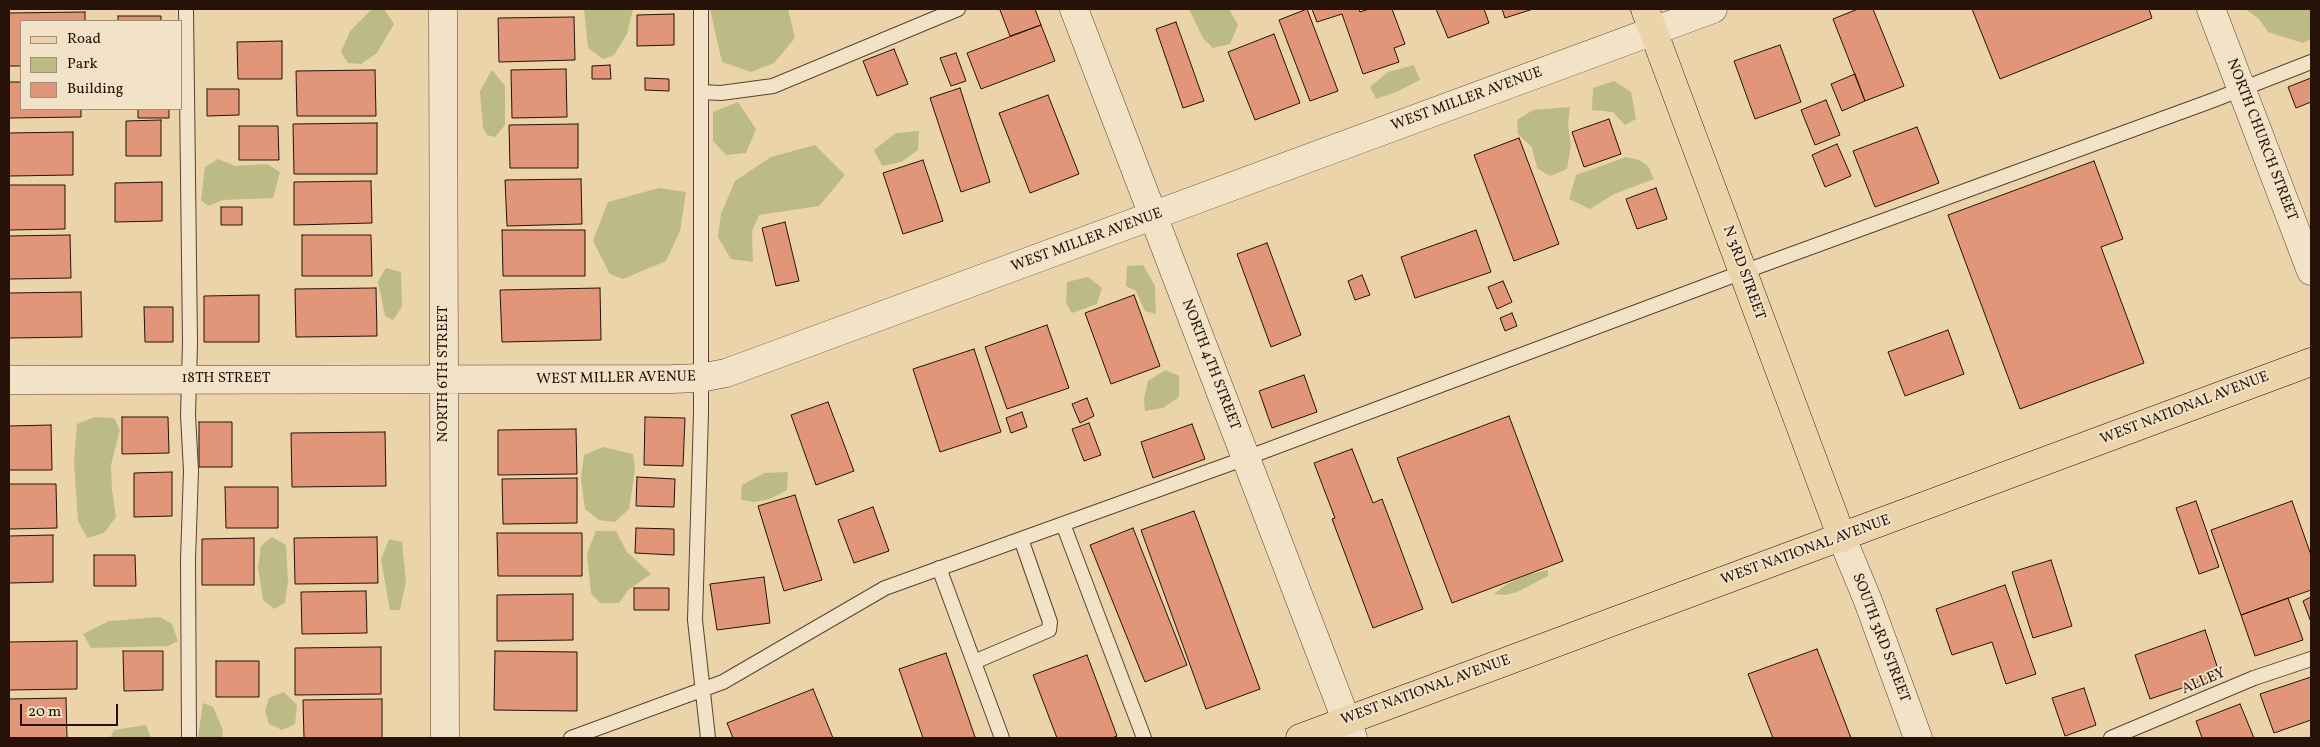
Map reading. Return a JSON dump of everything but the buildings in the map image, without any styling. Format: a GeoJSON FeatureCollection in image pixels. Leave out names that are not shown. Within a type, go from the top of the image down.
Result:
{"type":"FeatureCollection","features":[{"type":"Feature","properties":{"kind":"main road","name":"N 3RD STREET"},"geometry":{"type":"LineString","coordinates":[[1649,20],[1842,538]]}},
{"type":"Feature","properties":{"kind":"main road","name":"WEST NATIONAL AVENUE"},"geometry":{"type":"LineString","coordinates":[[1300,738],[1350,730],[1842,538],[2311,362]]}},
{"type":"Feature","properties":{"kind":"street","name":"NORTH 6TH STREET"},"geometry":{"type":"LineString","coordinates":[[443,9],[445,738]]}},
{"type":"Feature","properties":{"kind":"street","name":"NORTH 4TH STREET"},"geometry":{"type":"LineString","coordinates":[[1074,9],[1350,730]]}},
{"type":"Feature","properties":{"kind":"street","name":"WEST MILLER AVENUE"},"geometry":{"type":"LineString","coordinates":[[444,380],[700,378],[757,363],[1153,216],[1649,20],[1713,9]]}},
{"type":"Feature","properties":{"kind":"street","name":"NORTH CHURCH STREET"},"geometry":{"type":"LineString","coordinates":[[2211,9],[2311,271]]}},
{"type":"Feature","properties":{"kind":"street","name":"18TH STREET"},"geometry":{"type":"LineString","coordinates":[[9,380],[444,380]]}},
{"type":"Feature","properties":{"kind":"street","name":"SOUTH 3RD STREET"},"geometry":{"type":"LineString","coordinates":[[1842,538],[1868,601],[1918,738]]}},
{"type":"Feature","properties":{"kind":"lane"},"geometry":{"type":"LineString","coordinates":[[186,9],[191,471],[188,560],[189,738]]}},
{"type":"Feature","properties":{"kind":"lane"},"geometry":{"type":"LineString","coordinates":[[701,9],[700,378],[695,620],[708,738]]}},
{"type":"Feature","properties":{"kind":"lane"},"geometry":{"type":"LineString","coordinates":[[701,92],[721,93],[773,86],[958,9]]}},
{"type":"Feature","properties":{"kind":"lane"},"geometry":{"type":"LineString","coordinates":[[571,738],[702,690],[740,672],[885,588],[1246,458],[2311,62]]}},
{"type":"Feature","properties":{"kind":"lane"},"geometry":{"type":"LineString","coordinates":[[1063,524],[1144,738]]}},
{"type":"Feature","properties":{"kind":"lane"},"geometry":{"type":"LineString","coordinates":[[974,662],[1043,635],[1049,630],[1050,622],[1021,539]]}},
{"type":"Feature","properties":{"kind":"lane"},"geometry":{"type":"LineString","coordinates":[[939,568],[1002,738]]}},
{"type":"Feature","properties":{"kind":"lane","name":"ALLEY"},"geometry":{"type":"LineString","coordinates":[[2111,738],[2254,678],[2311,659]]}},
{"type":"Feature","properties":{"kind":"green space"},"geometry":{"type":"Polygon","coordinates":[[[372,9],[384,9],[394,24],[377,53],[361,64],[348,63],[341,52],[350,31],[372,9]]]}},
{"type":"Feature","properties":{"kind":"green space"},"geometry":{"type":"Polygon","coordinates":[[[584,9],[633,9],[627,34],[614,55],[603,59],[588,48],[584,9]]]}},
{"type":"Feature","properties":{"kind":"green space"},"geometry":{"type":"Polygon","coordinates":[[[710,9],[788,9],[795,38],[774,63],[751,72],[722,62],[710,9]]]}},
{"type":"Feature","properties":{"kind":"green space"},"geometry":{"type":"Polygon","coordinates":[[[1189,9],[1229,9],[1238,25],[1230,44],[1213,48],[1203,38],[1189,9]]]}},
{"type":"Feature","properties":{"kind":"green space"},"geometry":{"type":"Polygon","coordinates":[[[2245,9],[2311,9],[2311,39],[2303,43],[2268,32],[2259,19],[2245,9]]]}},
{"type":"Feature","properties":{"kind":"green space"},"geometry":{"type":"Polygon","coordinates":[[[1414,65],[1420,80],[1396,92],[1376,99],[1370,87],[1388,72],[1414,65]]]}},
{"type":"Feature","properties":{"kind":"green space"},"geometry":{"type":"Polygon","coordinates":[[[492,70],[505,86],[505,125],[495,137],[487,135],[483,128],[480,91],[492,70]]]}},
{"type":"Feature","properties":{"kind":"green space"},"geometry":{"type":"Polygon","coordinates":[[[1614,81],[1631,92],[1636,119],[1625,125],[1613,112],[1592,110],[1593,88],[1614,81]]]}},
{"type":"Feature","properties":{"kind":"green space"},"geometry":{"type":"Polygon","coordinates":[[[738,102],[756,129],[746,153],[726,155],[713,141],[713,112],[738,102]]]}},
{"type":"Feature","properties":{"kind":"green space"},"geometry":{"type":"Polygon","coordinates":[[[1570,107],[1568,125],[1571,145],[1567,169],[1550,176],[1537,168],[1532,147],[1518,134],[1517,120],[1533,110],[1570,107]]]}},
{"type":"Feature","properties":{"kind":"green space"},"geometry":{"type":"Polygon","coordinates":[[[919,131],[918,150],[901,162],[882,166],[874,150],[896,133],[919,131]]]}},
{"type":"Feature","properties":{"kind":"green space"},"geometry":{"type":"Polygon","coordinates":[[[815,145],[845,175],[819,206],[759,215],[752,231],[753,262],[731,259],[718,237],[721,214],[735,181],[771,157],[815,145]]]}},
{"type":"Feature","properties":{"kind":"green space"},"geometry":{"type":"Polygon","coordinates":[[[1626,157],[1639,160],[1648,166],[1654,179],[1614,194],[1590,209],[1569,199],[1576,175],[1626,157]]]}},
{"type":"Feature","properties":{"kind":"green space"},"geometry":{"type":"Polygon","coordinates":[[[218,159],[235,166],[267,164],[280,172],[273,198],[223,200],[208,206],[201,200],[205,167],[218,159]]]}},
{"type":"Feature","properties":{"kind":"green space"},"geometry":{"type":"Polygon","coordinates":[[[659,188],[686,192],[680,231],[666,261],[623,279],[610,274],[593,241],[608,202],[659,188]]]}},
{"type":"Feature","properties":{"kind":"green space"},"geometry":{"type":"Polygon","coordinates":[[[1143,265],[1155,286],[1156,314],[1145,311],[1136,291],[1126,286],[1127,266],[1143,265]]]}},
{"type":"Feature","properties":{"kind":"green space"},"geometry":{"type":"Polygon","coordinates":[[[386,268],[401,272],[402,307],[393,320],[385,316],[378,281],[386,268]]]}},
{"type":"Feature","properties":{"kind":"green space"},"geometry":{"type":"Polygon","coordinates":[[[1088,277],[1102,288],[1097,304],[1072,313],[1066,303],[1067,282],[1088,277]]]}},
{"type":"Feature","properties":{"kind":"green space"},"geometry":{"type":"Polygon","coordinates":[[[1165,370],[1179,376],[1179,397],[1163,408],[1145,411],[1144,399],[1148,381],[1165,370]]]}},
{"type":"Feature","properties":{"kind":"green space"},"geometry":{"type":"Polygon","coordinates":[[[95,417],[114,418],[120,430],[111,465],[116,517],[104,533],[87,538],[78,521],[74,462],[77,424],[95,417]]]}},
{"type":"Feature","properties":{"kind":"green space"},"geometry":{"type":"Polygon","coordinates":[[[603,447],[633,454],[635,469],[629,509],[615,522],[599,520],[585,509],[581,479],[584,455],[603,447]]]}},
{"type":"Feature","properties":{"kind":"green space"},"geometry":{"type":"Polygon","coordinates":[[[788,472],[787,490],[770,499],[754,502],[741,500],[742,485],[764,473],[788,472]]]}},
{"type":"Feature","properties":{"kind":"green space"},"geometry":{"type":"Polygon","coordinates":[[[596,531],[616,531],[627,552],[651,574],[628,590],[619,603],[600,603],[591,593],[587,554],[596,531]]]}},
{"type":"Feature","properties":{"kind":"green space"},"geometry":{"type":"Polygon","coordinates":[[[272,537],[286,545],[288,582],[285,603],[274,609],[263,600],[258,567],[261,546],[272,537]]]}},
{"type":"Feature","properties":{"kind":"green space"},"geometry":{"type":"Polygon","coordinates":[[[389,539],[402,542],[406,581],[400,610],[390,610],[381,560],[389,539]]]}},
{"type":"Feature","properties":{"kind":"green space"},"geometry":{"type":"Polygon","coordinates":[[[1548,570],[1548,576],[1517,592],[1506,595],[1494,594],[1507,584],[1530,574],[1548,570]]]}},
{"type":"Feature","properties":{"kind":"green space"},"geometry":{"type":"Polygon","coordinates":[[[160,617],[172,624],[178,641],[168,646],[91,648],[83,634],[109,621],[160,617]]]}},
{"type":"Feature","properties":{"kind":"green space"},"geometry":{"type":"Polygon","coordinates":[[[284,692],[297,705],[295,724],[282,730],[269,724],[265,711],[269,698],[284,692]]]}},
{"type":"Feature","properties":{"kind":"green space"},"geometry":{"type":"Polygon","coordinates":[[[203,703],[213,707],[223,730],[222,738],[198,738],[203,703]]]}},
{"type":"Feature","properties":{"kind":"green space"},"geometry":{"type":"Polygon","coordinates":[[[146,725],[151,738],[110,738],[114,730],[146,725]]]}}]}
